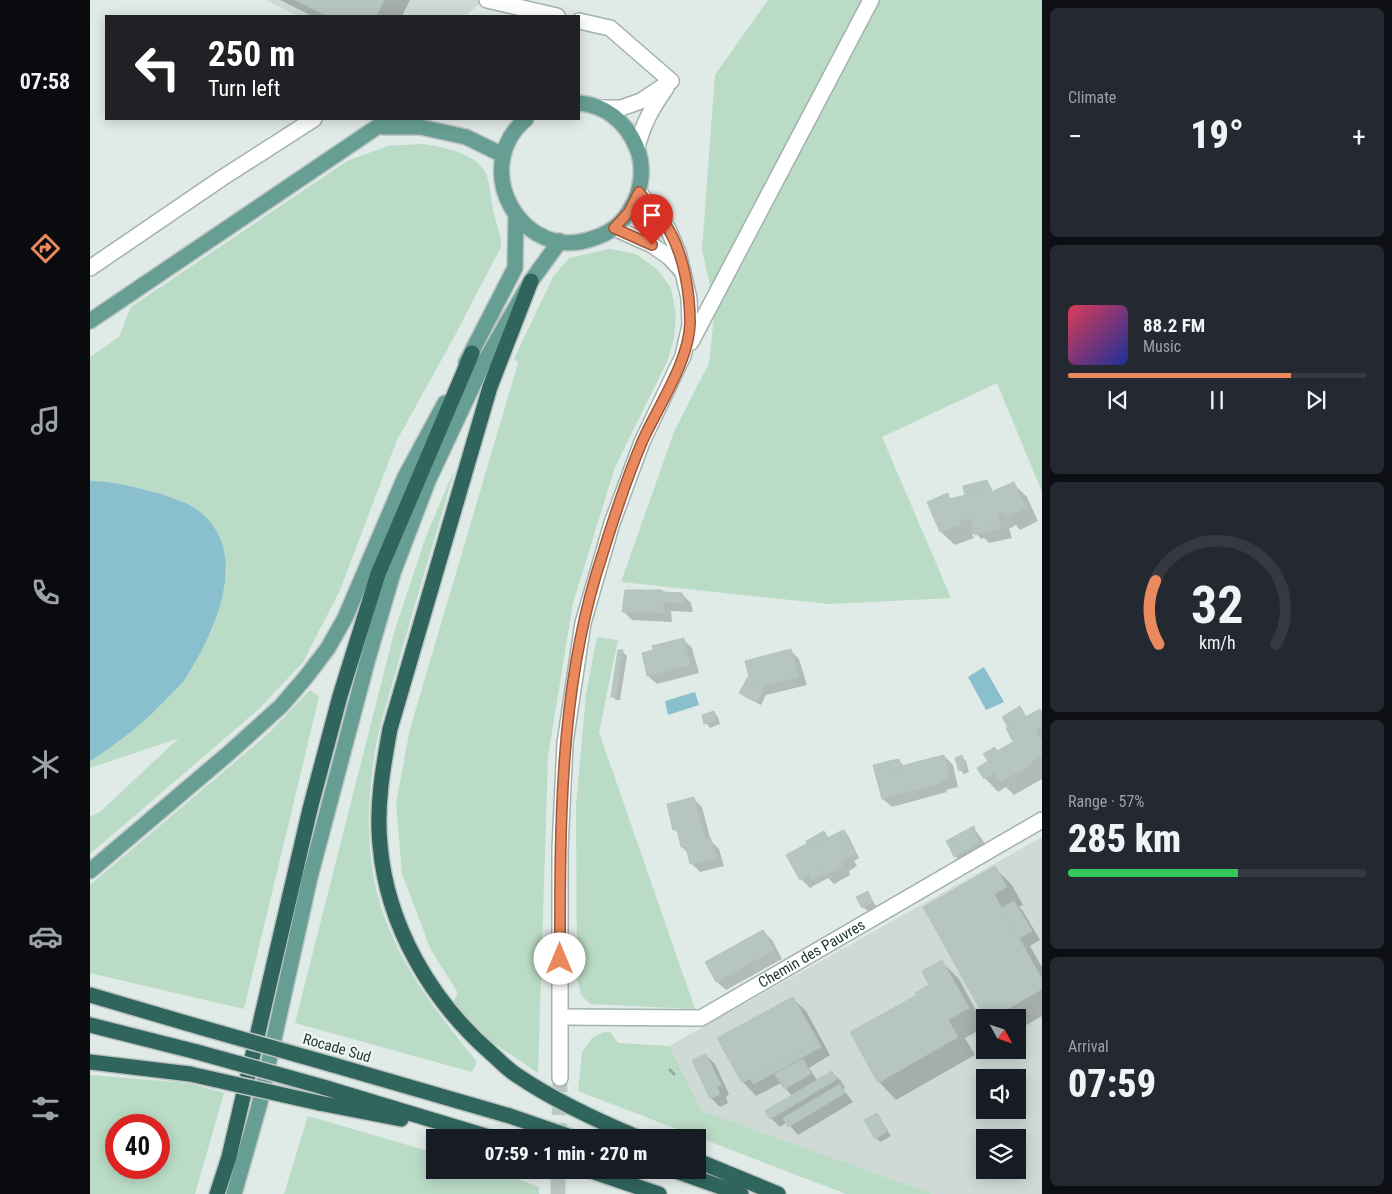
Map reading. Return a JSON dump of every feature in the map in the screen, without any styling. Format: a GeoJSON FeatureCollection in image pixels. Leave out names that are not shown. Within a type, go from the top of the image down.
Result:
{"type":"FeatureCollection","features":[{"type":"Feature","properties":{"kind":"highway"},"geometry":{"type":"LineString","coordinates":[[532,282],[490,387],[390,729],[382,770],[379,807],[380,845],[386,886],[408,947],[432,988],[469,1034],[516,1075],[565,1104],[619,1129]]}},
{"type":"Feature","properties":{"kind":"highway"},"geometry":{"type":"LineString","coordinates":[[217,1194],[229,1158],[310,809],[340,696],[378,574],[472,353]]}},
{"type":"Feature","properties":{"kind":"highway","name":"Rocade Sud"},"geometry":{"type":"LineString","coordinates":[[90,995],[510,1116],[548,1129]]}},
{"type":"Feature","properties":{"kind":"highway"},"geometry":{"type":"LineString","coordinates":[[90,1025],[324,1087],[462,1129]]}},
{"type":"Feature","properties":{"kind":"highway"},"geometry":{"type":"LineString","coordinates":[[90,1062],[190,1074],[447,1129]]}},
{"type":"Feature","properties":{"kind":"highway"},"geometry":{"type":"LineString","coordinates":[[706,1164],[778,1194]]}},
{"type":"Feature","properties":{"kind":"highway"},"geometry":{"type":"LineString","coordinates":[[615,1179],[659,1194]]}},
{"type":"Feature","properties":{"kind":"highway"},"geometry":{"type":"LineString","coordinates":[[699,1179],[741,1194]]}},
{"type":"Feature","properties":{"kind":"main road"},"geometry":{"type":"LineString","coordinates":[[522,120],[508,142],[503,155],[502,181],[509,205],[525,226],[536,233],[560,242],[588,240],[601,236],[614,228],[629,212],[639,192],[642,170],[637,148],[632,137],[618,119],[599,108],[580,103]]}},
{"type":"Feature","properties":{"kind":"main road"},"geometry":{"type":"LineString","coordinates":[[90,321],[377,127],[394,120]]}},
{"type":"Feature","properties":{"kind":"main road"},"geometry":{"type":"LineString","coordinates":[[377,127],[420,127],[466,137],[503,155]]}},
{"type":"Feature","properties":{"kind":"main road"},"geometry":{"type":"LineString","coordinates":[[90,871],[280,706],[328,648],[345,618],[404,477],[472,353],[514,268],[516,216]]}},
{"type":"Feature","properties":{"kind":"main road"},"geometry":{"type":"LineString","coordinates":[[234,1194],[259,1106],[310,877],[367,662],[393,573],[428,481],[473,383],[532,282],[560,242]]}},
{"type":"Feature","properties":{"kind":"street"},"geometry":{"type":"LineString","coordinates":[[487,0],[553,15]]}},
{"type":"Feature","properties":{"kind":"street"},"geometry":{"type":"LineString","coordinates":[[560,1078],[560,849],[565,743],[584,623],[612,523],[642,442],[683,356],[871,0]]}},
{"type":"Feature","properties":{"kind":"street"},"geometry":{"type":"LineString","coordinates":[[580,21],[610,28],[671,80]]}},
{"type":"Feature","properties":{"kind":"street"},"geometry":{"type":"LineString","coordinates":[[580,30],[598,26]]}},
{"type":"Feature","properties":{"kind":"street"},"geometry":{"type":"LineString","coordinates":[[599,108],[621,108],[641,101],[671,80]]}},
{"type":"Feature","properties":{"kind":"street"},"geometry":{"type":"LineString","coordinates":[[637,148],[642,128],[652,108],[671,80]]}},
{"type":"Feature","properties":{"kind":"street"},"geometry":{"type":"LineString","coordinates":[[90,268],[222,178],[312,120]]}},
{"type":"Feature","properties":{"kind":"street"},"geometry":{"type":"LineString","coordinates":[[639,192],[668,229],[678,252],[688,298],[690,325],[683,356]]}},
{"type":"Feature","properties":{"kind":"street"},"geometry":{"type":"LineString","coordinates":[[614,228],[652,245],[669,257],[683,272]]}},
{"type":"Feature","properties":{"kind":"street","name":"Chemin des Pauvres"},"geometry":{"type":"LineString","coordinates":[[561,1017],[701,1018],[1042,820]]}},
{"type":"Feature","properties":{"kind":"shaded area"},"geometry":{"type":"Polygon","coordinates":[[[266,0],[483,0],[467,15],[295,15],[266,0]]]}},
{"type":"Feature","properties":{"kind":"shaded area"},"geometry":{"type":"Polygon","coordinates":[[[1042,837],[1042,1194],[933,1194],[702,1111],[669,1046],[1042,837]]]}},
{"type":"Feature","properties":{"kind":"green space"},"geometry":{"type":"Polygon","coordinates":[[[768,0],[1042,0],[1042,492],[997,383],[882,437],[951,598],[829,604],[621,582],[674,432],[709,363],[715,307],[702,250],[715,75],[768,0]]]}},
{"type":"Feature","properties":{"kind":"green space"},"geometry":{"type":"Polygon","coordinates":[[[422,144],[466,155],[480,165],[488,180],[501,247],[397,440],[340,590],[303,662],[260,708],[90,854],[90,817],[101,811],[179,738],[90,768],[90,761],[117,743],[160,706],[186,678],[213,627],[224,590],[227,571],[212,525],[199,511],[182,501],[146,490],[90,481],[90,357],[119,337],[131,307],[347,161],[388,146],[422,144]]]}},
{"type":"Feature","properties":{"kind":"green space"},"geometry":{"type":"Polygon","coordinates":[[[610,249],[636,254],[657,269],[671,288],[676,314],[674,338],[667,362],[615,467],[573,603],[548,756],[538,1073],[489,1040],[453,1002],[458,993],[431,950],[402,874],[396,803],[410,729],[518,363],[514,359],[553,277],[569,258],[610,249]]]}},
{"type":"Feature","properties":{"kind":"green space"},"geometry":{"type":"Polygon","coordinates":[[[455,468],[380,728],[372,772],[369,834],[373,876],[384,916],[392,936],[412,975],[424,993],[477,1062],[472,1072],[295,1023],[395,629],[425,539],[455,468]]]}},
{"type":"Feature","properties":{"kind":"green space"},"geometry":{"type":"Polygon","coordinates":[[[597,637],[618,640],[599,732],[695,1009],[590,1004],[581,995],[577,978],[576,806],[586,694],[597,637]]]}},
{"type":"Feature","properties":{"kind":"green space"},"geometry":{"type":"Polygon","coordinates":[[[310,690],[319,697],[244,1009],[90,973],[90,885],[269,733],[310,690]]]}},
{"type":"Feature","properties":{"kind":"green space"},"geometry":{"type":"Polygon","coordinates":[[[604,1032],[610,1032],[618,1043],[669,1046],[702,1111],[933,1194],[846,1194],[706,1140],[706,1129],[677,1129],[578,1091],[582,1052],[592,1038],[604,1032]]]}},
{"type":"Feature","properties":{"kind":"green space"},"geometry":{"type":"Polygon","coordinates":[[[90,1075],[188,1083],[224,1093],[195,1194],[90,1194],[90,1075]]]}},
{"type":"Feature","properties":{"kind":"green space"},"geometry":{"type":"Polygon","coordinates":[[[308,1116],[426,1150],[426,1179],[517,1179],[539,1187],[539,1194],[284,1194],[308,1116]]]}},
{"type":"Feature","properties":{"kind":"water"},"geometry":{"type":"Polygon","coordinates":[[[90,481],[144,489],[176,499],[195,508],[215,528],[223,548],[226,570],[217,615],[198,658],[185,679],[143,721],[123,738],[90,761],[90,481]]]}},
{"type":"Feature","properties":{"kind":"water"},"geometry":{"type":"Polygon","coordinates":[[[984,667],[1004,702],[986,710],[968,677],[984,667]]]}},
{"type":"Feature","properties":{"kind":"water"},"geometry":{"type":"Polygon","coordinates":[[[695,692],[699,705],[668,715],[665,701],[695,692]]]}},
{"type":"Feature","properties":{"kind":"building"},"geometry":{"type":"Polygon","coordinates":[[[295,0],[384,0],[376,15],[326,15],[295,0]]]}},
{"type":"Feature","properties":{"kind":"building"},"geometry":{"type":"Polygon","coordinates":[[[987,480],[990,489],[965,496],[963,486],[987,480]]]}},
{"type":"Feature","properties":{"kind":"building"},"geometry":{"type":"Polygon","coordinates":[[[1014,482],[1026,508],[1006,517],[1003,512],[997,515],[1000,525],[974,530],[971,518],[960,520],[961,525],[940,532],[927,502],[948,493],[950,499],[990,489],[991,492],[1014,482]]]}},
{"type":"Feature","properties":{"kind":"building"},"geometry":{"type":"Polygon","coordinates":[[[1000,525],[1001,529],[975,535],[974,530],[1000,525]]]}},
{"type":"Feature","properties":{"kind":"building"},"geometry":{"type":"Polygon","coordinates":[[[625,590],[662,590],[663,592],[682,593],[685,603],[663,602],[664,613],[622,612],[625,590]]]}},
{"type":"Feature","properties":{"kind":"building"},"geometry":{"type":"Polygon","coordinates":[[[684,638],[690,665],[647,676],[642,653],[653,650],[652,646],[684,638]]]}},
{"type":"Feature","properties":{"kind":"building"},"geometry":{"type":"Polygon","coordinates":[[[791,649],[799,677],[752,688],[745,661],[791,649]]]}},
{"type":"Feature","properties":{"kind":"building"},"geometry":{"type":"Polygon","coordinates":[[[618,650],[623,650],[616,696],[611,697],[618,650]]]}},
{"type":"Feature","properties":{"kind":"building"},"geometry":{"type":"Polygon","coordinates":[[[749,675],[752,688],[766,685],[757,702],[739,693],[749,675]]]}},
{"type":"Feature","properties":{"kind":"building"},"geometry":{"type":"Polygon","coordinates":[[[1020,706],[1026,717],[1008,727],[1002,717],[1020,706]]]}},
{"type":"Feature","properties":{"kind":"building"},"geometry":{"type":"Polygon","coordinates":[[[1040,709],[1042,712],[1042,726],[1035,730],[1042,742],[1042,755],[1031,761],[1032,764],[1000,782],[994,773],[984,779],[977,768],[988,761],[983,754],[995,747],[997,751],[1013,742],[1006,728],[1040,709]]]}},
{"type":"Feature","properties":{"kind":"building"},"geometry":{"type":"Polygon","coordinates":[[[714,711],[716,720],[704,724],[702,715],[714,711]]]}},
{"type":"Feature","properties":{"kind":"building"},"geometry":{"type":"Polygon","coordinates":[[[944,755],[950,778],[938,781],[939,783],[882,799],[873,765],[889,761],[893,773],[902,770],[901,766],[944,755]]]}},
{"type":"Feature","properties":{"kind":"building"},"geometry":{"type":"Polygon","coordinates":[[[962,755],[966,768],[959,771],[955,758],[962,755]]]}},
{"type":"Feature","properties":{"kind":"building"},"geometry":{"type":"Polygon","coordinates":[[[899,759],[902,770],[893,773],[889,761],[899,759]]]}},
{"type":"Feature","properties":{"kind":"building"},"geometry":{"type":"Polygon","coordinates":[[[694,797],[705,840],[711,839],[716,858],[690,864],[686,846],[681,847],[677,829],[673,830],[667,804],[694,797]]]}},
{"type":"Feature","properties":{"kind":"building"},"geometry":{"type":"Polygon","coordinates":[[[974,826],[976,834],[950,848],[946,841],[974,826]]]}},
{"type":"Feature","properties":{"kind":"building"},"geometry":{"type":"Polygon","coordinates":[[[844,830],[856,854],[849,857],[837,833],[844,830]]]}},
{"type":"Feature","properties":{"kind":"building"},"geometry":{"type":"Polygon","coordinates":[[[824,831],[828,838],[810,847],[806,841],[824,831]]]}},
{"type":"Feature","properties":{"kind":"building"},"geometry":{"type":"Polygon","coordinates":[[[837,833],[849,857],[841,862],[842,866],[824,876],[820,869],[800,880],[786,855],[808,843],[810,847],[837,833]]]}},
{"type":"Feature","properties":{"kind":"building"},"geometry":{"type":"Polygon","coordinates":[[[976,834],[979,843],[954,857],[950,848],[976,834]]]}},
{"type":"Feature","properties":{"kind":"building"},"geometry":{"type":"Polygon","coordinates":[[[995,866],[1007,887],[994,894],[1042,979],[1042,989],[1008,1009],[980,1009],[923,907],[995,866]]]}},
{"type":"Feature","properties":{"kind":"building"},"geometry":{"type":"Polygon","coordinates":[[[820,869],[823,874],[812,880],[809,875],[820,869]]]}},
{"type":"Feature","properties":{"kind":"building"},"geometry":{"type":"Polygon","coordinates":[[[868,891],[873,902],[862,908],[856,897],[868,891]]]}},
{"type":"Feature","properties":{"kind":"building"},"geometry":{"type":"Polygon","coordinates":[[[1014,901],[1032,931],[1019,938],[1002,908],[1014,901]]]}},
{"type":"Feature","properties":{"kind":"building"},"geometry":{"type":"Polygon","coordinates":[[[763,930],[774,950],[716,982],[705,962],[763,930]]]}},
{"type":"Feature","properties":{"kind":"building"},"geometry":{"type":"Polygon","coordinates":[[[942,960],[969,1008],[948,1020],[958,1037],[878,1083],[850,1032],[917,995],[915,993],[929,985],[922,971],[942,960]]]}},
{"type":"Feature","properties":{"kind":"building"},"geometry":{"type":"Polygon","coordinates":[[[793,997],[818,1041],[742,1083],[717,1038],[793,997]]]}},
{"type":"Feature","properties":{"kind":"building"},"geometry":{"type":"Polygon","coordinates":[[[818,1041],[821,1047],[754,1084],[750,1078],[818,1041]]]}},
{"type":"Feature","properties":{"kind":"building"},"geometry":{"type":"Polygon","coordinates":[[[706,1054],[721,1085],[717,1087],[720,1094],[710,1099],[692,1060],[706,1054]]]}},
{"type":"Feature","properties":{"kind":"building"},"geometry":{"type":"Polygon","coordinates":[[[803,1059],[811,1074],[784,1089],[775,1074],[803,1059]]]}},
{"type":"Feature","properties":{"kind":"building"},"geometry":{"type":"Polygon","coordinates":[[[832,1071],[837,1079],[770,1119],[765,1111],[832,1071]]]}},
{"type":"Feature","properties":{"kind":"building"},"geometry":{"type":"Polygon","coordinates":[[[840,1084],[845,1093],[788,1127],[783,1118],[840,1084]]]}},
{"type":"Feature","properties":{"kind":"building"},"geometry":{"type":"Polygon","coordinates":[[[877,1113],[888,1131],[875,1139],[864,1120],[877,1113]]]}},
{"type":"Feature","properties":{"kind":"tunnel"},"geometry":{"type":"LineString","coordinates":[[559,1129],[560,1078]]}},
{"type":"Feature","properties":{"kind":"tunnel"},"geometry":{"type":"LineString","coordinates":[[558,1179],[558,1194]]}},
{"type":"Feature","properties":{"kind":"route"},"geometry":{"type":"LineString","coordinates":[[560,959],[560,849],[565,743],[584,623],[612,523],[642,442],[683,356],[690,325],[688,298],[678,252],[668,229],[639,192],[629,212],[614,228],[652,245]]}}]}
